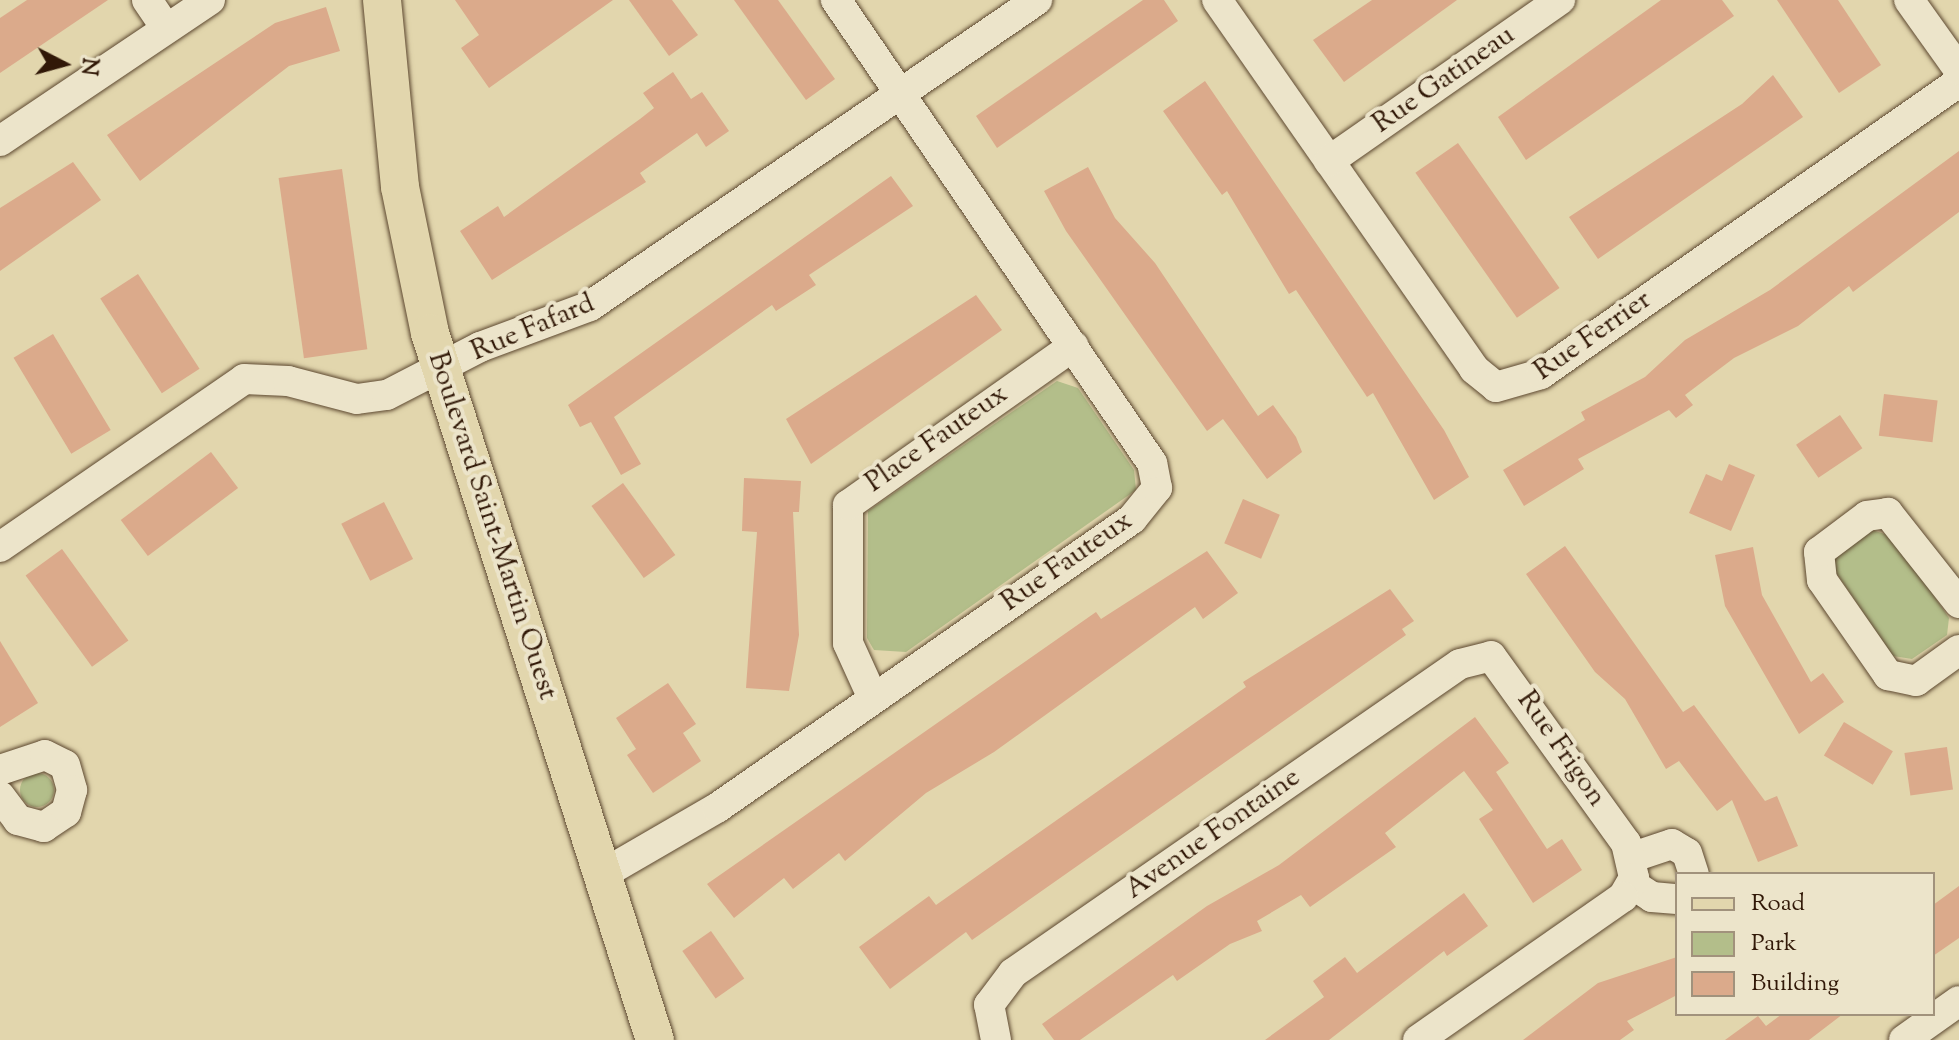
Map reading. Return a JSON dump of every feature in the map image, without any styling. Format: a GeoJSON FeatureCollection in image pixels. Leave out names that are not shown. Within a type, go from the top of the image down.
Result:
{"type":"FeatureCollection","features":[{"type":"Feature","properties":{"kind":"main road","name":"Boulevard Saint-Martin Ouest"},"geometry":{"type":"LineString","coordinates":[[382,0],[403,206],[441,369],[655,1040]]}},
{"type":"Feature","properties":{"kind":"street"},"geometry":{"type":"LineString","coordinates":[[147,0],[166,28]]}},
{"type":"Feature","properties":{"kind":"street"},"geometry":{"type":"LineString","coordinates":[[0,141],[210,0]]}},
{"type":"Feature","properties":{"kind":"street","name":"Rue Fauteux"},"geometry":{"type":"LineString","coordinates":[[603,874],[717,808],[1152,500],[1152,463],[836,0]]}},
{"type":"Feature","properties":{"kind":"street","name":"Rue Fafard"},"geometry":{"type":"LineString","coordinates":[[0,547],[244,379],[288,381],[357,399],[387,395],[609,295],[1037,0]]}},
{"type":"Feature","properties":{"kind":"street","name":"Rue Ferrier"},"geometry":{"type":"LineString","coordinates":[[1217,0],[1474,369],[1496,387],[1514,386],[1959,82]]}},
{"type":"Feature","properties":{"kind":"street","name":"Rue Gatineau"},"geometry":{"type":"LineString","coordinates":[[1329,161],[1560,0]]}},
{"type":"Feature","properties":{"kind":"street"},"geometry":{"type":"LineString","coordinates":[[1909,0],[1959,70]]}},
{"type":"Feature","properties":{"kind":"street","name":"Place Fauteux"},"geometry":{"type":"LineString","coordinates":[[872,696],[848,643],[848,505],[1073,346]]}},
{"type":"Feature","properties":{"kind":"street"},"geometry":{"type":"LineString","coordinates":[[1959,603],[1888,513],[1867,516],[1819,552],[1822,580],[1888,675],[1916,681],[1959,650]]}},
{"type":"Feature","properties":{"kind":"street","name":"Rue Frigon"},"geometry":{"type":"LineString","coordinates":[[1477,656],[1501,664],[1632,871]]}},
{"type":"Feature","properties":{"kind":"street","name":"Avenue Fontaine"},"geometry":{"type":"LineString","coordinates":[[996,1040],[989,1005],[1013,973],[1477,656]]}},
{"type":"Feature","properties":{"kind":"street"},"geometry":{"type":"LineString","coordinates":[[0,770],[45,755],[65,765],[72,790],[66,812],[44,827],[18,820],[0,796]]}},
{"type":"Feature","properties":{"kind":"street"},"geometry":{"type":"LineString","coordinates":[[1437,1035],[1632,871],[1672,844],[1687,853],[1693,872]]}},
{"type":"Feature","properties":{"kind":"street"},"geometry":{"type":"LineString","coordinates":[[1632,871],[1675,898]]}},
{"type":"Feature","properties":{"kind":"street"},"geometry":{"type":"LineString","coordinates":[[1904,1040],[1959,1001]]}},
{"type":"Feature","properties":{"kind":"green space"},"geometry":{"type":"Polygon","coordinates":[[[1057,381],[1078,388],[1134,470],[1136,490],[906,652],[874,650],[867,638],[868,511],[1057,381]]]}},
{"type":"Feature","properties":{"kind":"green space"},"geometry":{"type":"Polygon","coordinates":[[[1872,530],[1894,537],[1949,618],[1947,635],[1912,659],[1893,656],[1835,571],[1835,557],[1872,530]]]}},
{"type":"Feature","properties":{"kind":"green space"},"geometry":{"type":"Polygon","coordinates":[[[37,773],[49,778],[54,790],[49,802],[37,807],[25,802],[20,790],[25,778],[37,773]]]}},
{"type":"Feature","properties":{"kind":"building"},"geometry":{"type":"Polygon","coordinates":[[[27,0],[108,0],[0,73],[0,18],[27,0]]]}},
{"type":"Feature","properties":{"kind":"building"},"geometry":{"type":"Polygon","coordinates":[[[455,0],[613,0],[489,88],[461,48],[479,35],[455,0]]]}},
{"type":"Feature","properties":{"kind":"building"},"geometry":{"type":"Polygon","coordinates":[[[629,0],[672,0],[698,35],[669,56],[629,0]]]}},
{"type":"Feature","properties":{"kind":"building"},"geometry":{"type":"Polygon","coordinates":[[[734,0],[778,0],[835,79],[806,100],[734,0]]]}},
{"type":"Feature","properties":{"kind":"building"},"geometry":{"type":"Polygon","coordinates":[[[1143,0],[1164,0],[1178,21],[997,148],[976,116],[1143,0]]]}},
{"type":"Feature","properties":{"kind":"building"},"geometry":{"type":"Polygon","coordinates":[[[1372,0],[1457,0],[1344,82],[1313,40],[1372,0]]]}},
{"type":"Feature","properties":{"kind":"building"},"geometry":{"type":"Polygon","coordinates":[[[1661,0],[1722,0],[1734,16],[1526,160],[1498,117],[1661,0]]]}},
{"type":"Feature","properties":{"kind":"building"},"geometry":{"type":"Polygon","coordinates":[[[1777,0],[1838,0],[1881,65],[1839,93],[1777,0]]]}},
{"type":"Feature","properties":{"kind":"building"},"geometry":{"type":"Polygon","coordinates":[[[326,7],[340,51],[289,66],[140,181],[107,135],[275,23],[326,7]]]}},
{"type":"Feature","properties":{"kind":"building"},"geometry":{"type":"Polygon","coordinates":[[[673,72],[691,99],[702,92],[729,131],[706,147],[697,133],[640,173],[646,182],[492,280],[460,231],[498,206],[504,217],[640,119],[654,108],[643,93],[673,72]]]}},
{"type":"Feature","properties":{"kind":"building"},"geometry":{"type":"Polygon","coordinates":[[[1773,75],[1803,117],[1598,259],[1569,217],[1742,104],[1773,75]]]}},
{"type":"Feature","properties":{"kind":"building"},"geometry":{"type":"Polygon","coordinates":[[[1205,81],[1444,430],[1469,477],[1434,500],[1373,393],[1367,397],[1296,290],[1289,294],[1227,191],[1222,195],[1163,111],[1205,81]]]}},
{"type":"Feature","properties":{"kind":"building"},"geometry":{"type":"Polygon","coordinates":[[[1458,143],[1560,288],[1517,318],[1415,173],[1458,143]]]}},
{"type":"Feature","properties":{"kind":"building"},"geometry":{"type":"Polygon","coordinates":[[[1959,151],[1959,212],[1853,292],[1849,286],[1798,326],[1734,358],[1685,395],[1693,405],[1676,418],[1669,410],[1578,459],[1584,469],[1524,506],[1503,470],[1585,420],[1581,412],[1645,377],[1685,340],[1770,290],[1959,151]]]}},
{"type":"Feature","properties":{"kind":"building"},"geometry":{"type":"Polygon","coordinates":[[[73,162],[101,200],[0,271],[0,208],[73,162]]]}},
{"type":"Feature","properties":{"kind":"building"},"geometry":{"type":"Polygon","coordinates":[[[1088,167],[1115,218],[1155,263],[1258,416],[1273,405],[1296,437],[1302,452],[1267,479],[1223,419],[1207,431],[1066,231],[1044,191],[1088,167]]]}},
{"type":"Feature","properties":{"kind":"building"},"geometry":{"type":"Polygon","coordinates":[[[342,169],[367,349],[304,358],[279,178],[342,169]]]}},
{"type":"Feature","properties":{"kind":"building"},"geometry":{"type":"Polygon","coordinates":[[[891,176],[913,206],[809,275],[816,285],[776,311],[772,305],[614,417],[641,464],[621,475],[591,422],[580,427],[568,405],[891,176]]]}},
{"type":"Feature","properties":{"kind":"building"},"geometry":{"type":"Polygon","coordinates":[[[138,274],[200,369],[162,393],[100,299],[138,274]]]}},
{"type":"Feature","properties":{"kind":"building"},"geometry":{"type":"Polygon","coordinates":[[[976,295],[1002,330],[811,464],[786,419],[976,295]]]}},
{"type":"Feature","properties":{"kind":"building"},"geometry":{"type":"Polygon","coordinates":[[[53,334],[111,430],[71,454],[14,358],[53,334]]]}},
{"type":"Feature","properties":{"kind":"building"},"geometry":{"type":"Polygon","coordinates":[[[1884,394],[1938,401],[1932,442],[1879,436],[1884,394]]]}},
{"type":"Feature","properties":{"kind":"building"},"geometry":{"type":"Polygon","coordinates":[[[1840,415],[1862,448],[1818,478],[1796,445],[1840,415]]]}},
{"type":"Feature","properties":{"kind":"building"},"geometry":{"type":"Polygon","coordinates":[[[211,452],[238,488],[148,556],[121,520],[211,452]]]}},
{"type":"Feature","properties":{"kind":"building"},"geometry":{"type":"Polygon","coordinates":[[[1729,464],[1755,475],[1731,531],[1689,513],[1706,474],[1722,481],[1729,464]]]}},
{"type":"Feature","properties":{"kind":"building"},"geometry":{"type":"Polygon","coordinates":[[[744,478],[801,481],[799,512],[793,512],[799,635],[789,691],[746,688],[757,532],[742,531],[744,478]]]}},
{"type":"Feature","properties":{"kind":"building"},"geometry":{"type":"Polygon","coordinates":[[[623,483],[675,555],[644,578],[591,506],[623,483]]]}},
{"type":"Feature","properties":{"kind":"building"},"geometry":{"type":"Polygon","coordinates":[[[1243,499],[1280,515],[1261,559],[1224,543],[1243,499]]]}},
{"type":"Feature","properties":{"kind":"building"},"geometry":{"type":"Polygon","coordinates":[[[384,502],[413,559],[370,581],[341,524],[384,502]]]}},
{"type":"Feature","properties":{"kind":"building"},"geometry":{"type":"Polygon","coordinates":[[[1565,546],[1683,712],[1694,705],[1765,801],[1777,796],[1798,846],[1758,862],[1732,800],[1717,811],[1679,761],[1666,769],[1625,699],[1595,672],[1526,574],[1565,546]]]}},
{"type":"Feature","properties":{"kind":"building"},"geometry":{"type":"Polygon","coordinates":[[[1753,547],[1762,595],[1811,682],[1823,673],[1844,702],[1799,734],[1725,606],[1715,555],[1753,547]]]}},
{"type":"Feature","properties":{"kind":"building"},"geometry":{"type":"Polygon","coordinates":[[[62,549],[128,640],[92,667],[26,575],[62,549]]]}},
{"type":"Feature","properties":{"kind":"building"},"geometry":{"type":"Polygon","coordinates":[[[1207,551],[1238,593],[1203,619],[1195,607],[994,752],[926,793],[845,861],[839,853],[793,889],[784,878],[734,918],[707,884],[1096,612],[1101,619],[1207,551]]]}},
{"type":"Feature","properties":{"kind":"building"},"geometry":{"type":"Polygon","coordinates":[[[1390,589],[1414,621],[1402,629],[1406,635],[972,940],[966,932],[890,989],[859,947],[929,896],[936,905],[1246,687],[1243,682],[1390,589]]]}},
{"type":"Feature","properties":{"kind":"building"},"geometry":{"type":"Polygon","coordinates":[[[0,641],[38,703],[0,727],[0,641]]]}},
{"type":"Feature","properties":{"kind":"building"},"geometry":{"type":"Polygon","coordinates":[[[668,683],[696,724],[683,733],[701,761],[653,793],[627,755],[636,749],[616,718],[668,683]]]}},
{"type":"Feature","properties":{"kind":"building"},"geometry":{"type":"Polygon","coordinates":[[[1475,717],[1509,763],[1496,772],[1547,849],[1562,839],[1582,870],[1533,903],[1479,819],[1493,810],[1464,771],[1385,833],[1396,847],[1310,907],[1301,895],[1257,921],[1262,931],[1230,944],[1177,981],[1173,975],[1080,1040],[1054,1040],[1042,1024],[1207,906],[1279,865],[1475,717]]]}},
{"type":"Feature","properties":{"kind":"building"},"geometry":{"type":"Polygon","coordinates":[[[1844,722],[1893,751],[1873,785],[1824,755],[1844,722]]]}},
{"type":"Feature","properties":{"kind":"building"},"geometry":{"type":"Polygon","coordinates":[[[1947,747],[1953,790],[1910,796],[1904,753],[1947,747]]]}},
{"type":"Feature","properties":{"kind":"building"},"geometry":{"type":"Polygon","coordinates":[[[1959,886],[1959,938],[1935,955],[1935,904],[1959,886]]]}},
{"type":"Feature","properties":{"kind":"building"},"geometry":{"type":"Polygon","coordinates":[[[1464,893],[1488,926],[1447,956],[1444,951],[1329,1040],[1265,1040],[1324,997],[1313,981],[1345,957],[1357,973],[1464,893]]]}},
{"type":"Feature","properties":{"kind":"building"},"geometry":{"type":"Polygon","coordinates":[[[711,931],[744,979],[716,999],[682,951],[711,931]]]}},
{"type":"Feature","properties":{"kind":"building"},"geometry":{"type":"Polygon","coordinates":[[[1675,958],[1675,996],[1627,1021],[1634,1030],[1620,1040],[1523,1040],[1598,983],[1675,958]]]}},
{"type":"Feature","properties":{"kind":"building"},"geometry":{"type":"Polygon","coordinates":[[[1758,1016],[1766,1026],[1779,1016],[1840,1016],[1809,1040],[1725,1040],[1758,1016]]]}}]}
